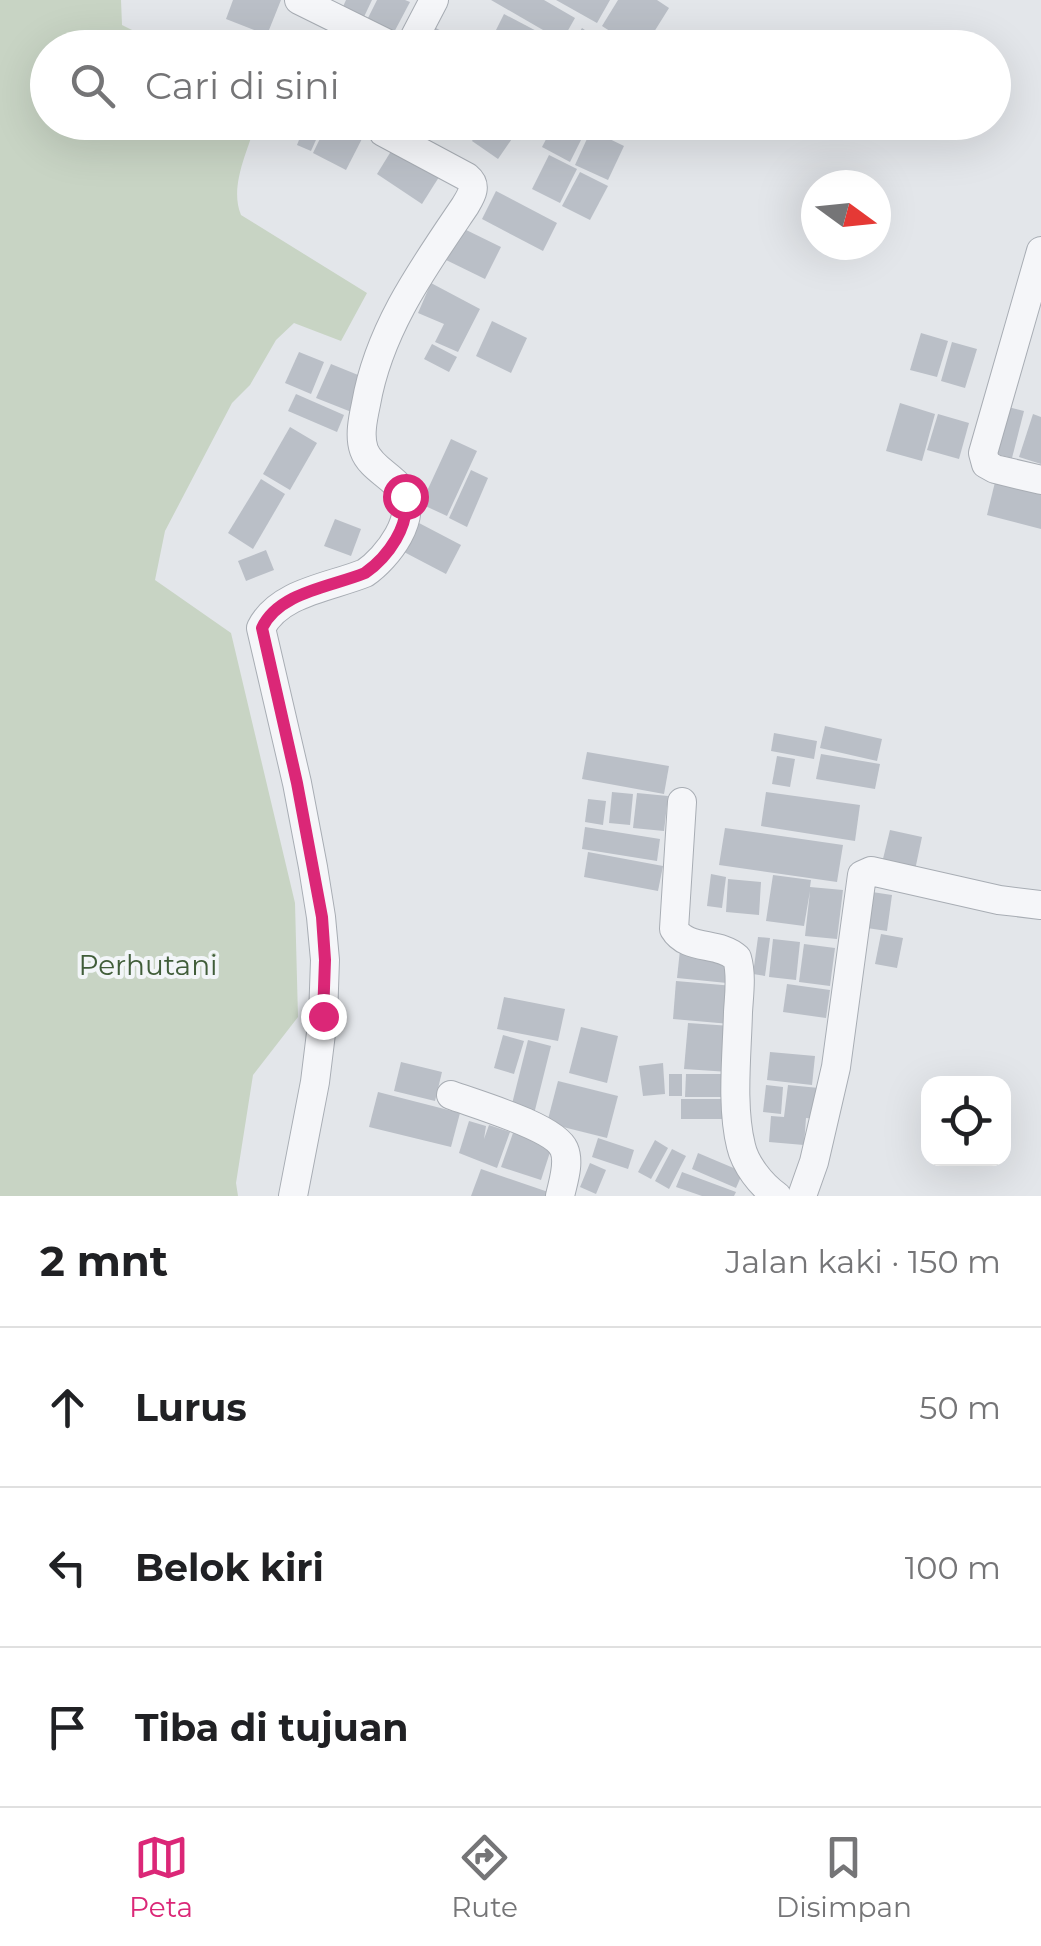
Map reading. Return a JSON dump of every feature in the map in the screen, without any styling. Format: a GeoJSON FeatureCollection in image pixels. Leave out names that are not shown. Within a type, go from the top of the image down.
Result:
{"type":"FeatureCollection","features":[{"type":"Feature","properties":{"kind":"street"},"geometry":{"type":"LineString","coordinates":[[299,0],[360,30]]}},
{"type":"Feature","properties":{"kind":"street"},"geometry":{"type":"LineString","coordinates":[[418,30],[434,0]]}},
{"type":"Feature","properties":{"kind":"street"},"geometry":{"type":"LineString","coordinates":[[293,1196],[315,1082],[325,960],[313,867],[262,628],[274,610],[289,600],[376,566],[403,523],[405,496],[363,448],[367,398],[400,304],[473,189],[468,177],[398,140]]}},
{"type":"Feature","properties":{"kind":"street"},"geometry":{"type":"LineString","coordinates":[[1041,251],[982,453],[990,467],[1041,480]]}},
{"type":"Feature","properties":{"kind":"street"},"geometry":{"type":"LineString","coordinates":[[682,802],[674,929],[682,939],[727,949],[737,958],[737,1119],[741,1148],[748,1164],[776,1196]]}},
{"type":"Feature","properties":{"kind":"street"},"geometry":{"type":"LineString","coordinates":[[802,1196],[836,1067],[862,875],[870,872],[999,900],[1041,905]]}},
{"type":"Feature","properties":{"kind":"street"},"geometry":{"type":"LineString","coordinates":[[451,1096],[537,1127],[562,1144],[566,1166],[560,1196]]}},
{"type":"Feature","properties":{"kind":"green space","name":"Perhutani"},"geometry":{"type":"Polygon","coordinates":[[[0,0],[121,0],[122,25],[132,30],[30,30],[30,140],[250,140],[238,181],[241,215],[367,293],[341,341],[294,323],[276,340],[250,385],[232,403],[165,531],[155,580],[231,633],[295,903],[298,1017],[253,1075],[236,1183],[238,1196],[0,1196],[0,0]]]}},
{"type":"Feature","properties":{"kind":"building"},"geometry":{"type":"Polygon","coordinates":[[[233,0],[281,0],[269,30],[254,30],[226,19],[233,0]]]}},
{"type":"Feature","properties":{"kind":"building"},"geometry":{"type":"Polygon","coordinates":[[[346,0],[372,0],[362,21],[341,11],[346,0]]]}},
{"type":"Feature","properties":{"kind":"building"},"geometry":{"type":"Polygon","coordinates":[[[377,0],[410,2],[395,30],[376,30],[365,24],[377,0]]]}},
{"type":"Feature","properties":{"kind":"building"},"geometry":{"type":"Polygon","coordinates":[[[491,0],[544,0],[575,18],[568,30],[543,30],[491,0]]]}},
{"type":"Feature","properties":{"kind":"building"},"geometry":{"type":"Polygon","coordinates":[[[556,0],[610,0],[597,23],[556,0]]]}},
{"type":"Feature","properties":{"kind":"building"},"geometry":{"type":"Polygon","coordinates":[[[618,0],[657,0],[669,8],[655,30],[608,30],[602,26],[618,0]]]}},
{"type":"Feature","properties":{"kind":"building"},"geometry":{"type":"Polygon","coordinates":[[[504,14],[535,30],[496,30],[504,14]]]}},
{"type":"Feature","properties":{"kind":"building"},"geometry":{"type":"Polygon","coordinates":[[[299,140],[316,140],[311,151],[297,145],[299,140]]]}},
{"type":"Feature","properties":{"kind":"building"},"geometry":{"type":"Polygon","coordinates":[[[319,140],[361,140],[346,170],[313,153],[319,140]]]}},
{"type":"Feature","properties":{"kind":"building"},"geometry":{"type":"Polygon","coordinates":[[[473,140],[511,140],[498,159],[473,140]]]}},
{"type":"Feature","properties":{"kind":"building"},"geometry":{"type":"Polygon","coordinates":[[[546,140],[581,140],[570,162],[542,147],[546,140]]]}},
{"type":"Feature","properties":{"kind":"building"},"geometry":{"type":"Polygon","coordinates":[[[586,140],[612,140],[624,146],[608,180],[575,165],[586,140]]]}},
{"type":"Feature","properties":{"kind":"building"},"geometry":{"type":"Polygon","coordinates":[[[393,148],[439,177],[422,204],[377,174],[393,148]]]}},
{"type":"Feature","properties":{"kind":"building"},"geometry":{"type":"Polygon","coordinates":[[[549,155],[577,169],[560,203],[532,189],[549,155]]]}},
{"type":"Feature","properties":{"kind":"building"},"geometry":{"type":"Polygon","coordinates":[[[580,172],[608,186],[590,220],[562,206],[580,172]]]}},
{"type":"Feature","properties":{"kind":"building"},"geometry":{"type":"Polygon","coordinates":[[[496,191],[557,223],[543,251],[482,219],[496,191]]]}},
{"type":"Feature","properties":{"kind":"building"},"geometry":{"type":"Polygon","coordinates":[[[458,226],[501,247],[485,279],[442,258],[458,226]]]}},
{"type":"Feature","properties":{"kind":"building"},"geometry":{"type":"Polygon","coordinates":[[[431,283],[480,309],[458,352],[435,342],[444,324],[418,313],[431,283]]]}},
{"type":"Feature","properties":{"kind":"building"},"geometry":{"type":"Polygon","coordinates":[[[492,321],[527,338],[511,373],[476,356],[492,321]]]}},
{"type":"Feature","properties":{"kind":"building"},"geometry":{"type":"Polygon","coordinates":[[[921,333],[948,341],[937,377],[910,370],[921,333]]]}},
{"type":"Feature","properties":{"kind":"building"},"geometry":{"type":"Polygon","coordinates":[[[952,342],[977,349],[965,388],[941,381],[952,342]]]}},
{"type":"Feature","properties":{"kind":"building"},"geometry":{"type":"Polygon","coordinates":[[[432,344],[457,357],[449,372],[424,359],[432,344]]]}},
{"type":"Feature","properties":{"kind":"building"},"geometry":{"type":"Polygon","coordinates":[[[299,352],[324,362],[311,394],[285,383],[299,352]]]}},
{"type":"Feature","properties":{"kind":"building"},"geometry":{"type":"Polygon","coordinates":[[[331,364],[368,379],[354,413],[316,398],[331,364]]]}},
{"type":"Feature","properties":{"kind":"building"},"geometry":{"type":"Polygon","coordinates":[[[296,394],[344,415],[337,432],[288,411],[296,394]]]}},
{"type":"Feature","properties":{"kind":"building"},"geometry":{"type":"Polygon","coordinates":[[[900,403],[935,414],[922,461],[886,451],[900,403]]]}},
{"type":"Feature","properties":{"kind":"building"},"geometry":{"type":"Polygon","coordinates":[[[1008,407],[1024,411],[1012,458],[996,454],[1008,407]]]}},
{"type":"Feature","properties":{"kind":"building"},"geometry":{"type":"Polygon","coordinates":[[[938,414],[969,423],[959,459],[927,450],[938,414]]]}},
{"type":"Feature","properties":{"kind":"building"},"geometry":{"type":"Polygon","coordinates":[[[1033,414],[1041,417],[1041,464],[1019,457],[1033,414]]]}},
{"type":"Feature","properties":{"kind":"building"},"geometry":{"type":"Polygon","coordinates":[[[290,427],[317,443],[290,490],[263,474],[290,427]]]}},
{"type":"Feature","properties":{"kind":"building"},"geometry":{"type":"Polygon","coordinates":[[[451,439],[477,451],[447,516],[421,504],[451,439]]]}},
{"type":"Feature","properties":{"kind":"building"},"geometry":{"type":"Polygon","coordinates":[[[471,470],[488,478],[467,527],[449,518],[471,470]]]}},
{"type":"Feature","properties":{"kind":"building"},"geometry":{"type":"Polygon","coordinates":[[[996,478],[1041,490],[1041,529],[987,515],[996,478]]]}},
{"type":"Feature","properties":{"kind":"building"},"geometry":{"type":"Polygon","coordinates":[[[261,479],[285,494],[253,549],[228,533],[261,479]]]}},
{"type":"Feature","properties":{"kind":"building"},"geometry":{"type":"Polygon","coordinates":[[[335,519],[361,529],[351,556],[324,546],[335,519]]]}},
{"type":"Feature","properties":{"kind":"building"},"geometry":{"type":"Polygon","coordinates":[[[419,523],[461,545],[446,574],[404,552],[419,523]]]}},
{"type":"Feature","properties":{"kind":"building"},"geometry":{"type":"Polygon","coordinates":[[[266,550],[274,570],[246,581],[238,561],[266,550]]]}},
{"type":"Feature","properties":{"kind":"building"},"geometry":{"type":"Polygon","coordinates":[[[825,726],[882,739],[877,761],[820,748],[825,726]]]}},
{"type":"Feature","properties":{"kind":"building"},"geometry":{"type":"Polygon","coordinates":[[[774,733],[817,741],[814,759],[771,751],[774,733]]]}},
{"type":"Feature","properties":{"kind":"building"},"geometry":{"type":"Polygon","coordinates":[[[587,752],[669,766],[664,794],[582,779],[587,752]]]}},
{"type":"Feature","properties":{"kind":"building"},"geometry":{"type":"Polygon","coordinates":[[[821,754],[880,764],[875,789],[816,779],[821,754]]]}},
{"type":"Feature","properties":{"kind":"building"},"geometry":{"type":"Polygon","coordinates":[[[777,756],[795,759],[790,787],[772,784],[777,756]]]}},
{"type":"Feature","properties":{"kind":"building"},"geometry":{"type":"Polygon","coordinates":[[[612,792],[633,794],[630,825],[609,823],[612,792]]]}},
{"type":"Feature","properties":{"kind":"building"},"geometry":{"type":"Polygon","coordinates":[[[766,792],[860,805],[855,841],[761,826],[766,792]]]}},
{"type":"Feature","properties":{"kind":"building"},"geometry":{"type":"Polygon","coordinates":[[[637,793],[668,796],[664,831],[633,828],[637,793]]]}},
{"type":"Feature","properties":{"kind":"building"},"geometry":{"type":"Polygon","coordinates":[[[588,799],[606,801],[603,825],[585,822],[588,799]]]}},
{"type":"Feature","properties":{"kind":"building"},"geometry":{"type":"Polygon","coordinates":[[[585,827],[660,839],[657,861],[582,849],[585,827]]]}},
{"type":"Feature","properties":{"kind":"building"},"geometry":{"type":"Polygon","coordinates":[[[725,828],[843,845],[837,882],[719,865],[725,828]]]}},
{"type":"Feature","properties":{"kind":"building"},"geometry":{"type":"Polygon","coordinates":[[[890,830],[922,837],[915,870],[882,863],[890,830]]]}},
{"type":"Feature","properties":{"kind":"building"},"geometry":{"type":"Polygon","coordinates":[[[588,852],[663,866],[658,891],[584,877],[588,852]]]}},
{"type":"Feature","properties":{"kind":"building"},"geometry":{"type":"Polygon","coordinates":[[[711,874],[726,877],[722,908],[707,906],[711,874]]]}},
{"type":"Feature","properties":{"kind":"building"},"geometry":{"type":"Polygon","coordinates":[[[773,875],[811,880],[810,887],[843,890],[837,939],[805,936],[810,891],[804,926],[766,921],[773,875]]]}},
{"type":"Feature","properties":{"kind":"building"},"geometry":{"type":"Polygon","coordinates":[[[728,879],[761,882],[759,915],[726,912],[728,879]]]}},
{"type":"Feature","properties":{"kind":"building"},"geometry":{"type":"Polygon","coordinates":[[[872,892],[892,895],[887,931],[867,928],[872,892]]]}},
{"type":"Feature","properties":{"kind":"building"},"geometry":{"type":"Polygon","coordinates":[[[881,934],[903,938],[897,968],[875,964],[881,934]]]}},
{"type":"Feature","properties":{"kind":"building"},"geometry":{"type":"Polygon","coordinates":[[[758,937],[770,938],[765,976],[753,974],[758,937]]]}},
{"type":"Feature","properties":{"kind":"building"},"geometry":{"type":"Polygon","coordinates":[[[773,939],[800,942],[796,980],[769,977],[773,939]]]}},
{"type":"Feature","properties":{"kind":"building"},"geometry":{"type":"Polygon","coordinates":[[[804,944],[835,948],[830,986],[799,982],[804,944]]]}},
{"type":"Feature","properties":{"kind":"building"},"geometry":{"type":"Polygon","coordinates":[[[680,950],[730,954],[727,983],[677,978],[680,950]]]}},
{"type":"Feature","properties":{"kind":"building"},"geometry":{"type":"Polygon","coordinates":[[[676,981],[734,986],[730,1024],[673,1019],[676,981]]]}},
{"type":"Feature","properties":{"kind":"building"},"geometry":{"type":"Polygon","coordinates":[[[787,984],[830,990],[826,1018],[783,1012],[787,984]]]}},
{"type":"Feature","properties":{"kind":"building"},"geometry":{"type":"Polygon","coordinates":[[[504,997],[565,1009],[558,1041],[497,1029],[504,997]]]}},
{"type":"Feature","properties":{"kind":"building"},"geometry":{"type":"Polygon","coordinates":[[[688,1023],[731,1026],[729,1072],[684,1069],[688,1023]]]}},
{"type":"Feature","properties":{"kind":"building"},"geometry":{"type":"Polygon","coordinates":[[[581,1027],[618,1036],[607,1083],[569,1073],[581,1027]]]}},
{"type":"Feature","properties":{"kind":"building"},"geometry":{"type":"Polygon","coordinates":[[[503,1035],[524,1041],[514,1074],[494,1068],[503,1035]]]}},
{"type":"Feature","properties":{"kind":"building"},"geometry":{"type":"Polygon","coordinates":[[[528,1040],[551,1046],[534,1114],[511,1108],[528,1040]]]}},
{"type":"Feature","properties":{"kind":"building"},"geometry":{"type":"Polygon","coordinates":[[[770,1052],[815,1056],[812,1085],[767,1080],[770,1052]]]}},
{"type":"Feature","properties":{"kind":"building"},"geometry":{"type":"Polygon","coordinates":[[[401,1062],[442,1072],[435,1101],[394,1091],[401,1062]]]}},
{"type":"Feature","properties":{"kind":"building"},"geometry":{"type":"Polygon","coordinates":[[[663,1063],[665,1094],[643,1096],[639,1066],[663,1063]]]}},
{"type":"Feature","properties":{"kind":"building"},"geometry":{"type":"Polygon","coordinates":[[[669,1074],[682,1074],[682,1096],[669,1096],[669,1074]]]}},
{"type":"Feature","properties":{"kind":"building"},"geometry":{"type":"Polygon","coordinates":[[[686,1074],[728,1074],[728,1097],[685,1097],[686,1074]]]}},
{"type":"Feature","properties":{"kind":"building"},"geometry":{"type":"Polygon","coordinates":[[[558,1081],[618,1096],[607,1138],[547,1123],[558,1081]]]}},
{"type":"Feature","properties":{"kind":"building"},"geometry":{"type":"Polygon","coordinates":[[[766,1085],[783,1087],[781,1114],[763,1112],[766,1085]]]}},
{"type":"Feature","properties":{"kind":"building"},"geometry":{"type":"Polygon","coordinates":[[[788,1085],[819,1088],[816,1119],[806,1118],[804,1145],[769,1142],[771,1116],[784,1117],[788,1085]]]}},
{"type":"Feature","properties":{"kind":"building"},"geometry":{"type":"Polygon","coordinates":[[[378,1092],[460,1113],[451,1147],[369,1127],[378,1092]]]}},
{"type":"Feature","properties":{"kind":"building"},"geometry":{"type":"Polygon","coordinates":[[[681,1099],[724,1099],[724,1119],[681,1119],[681,1099]]]}},
{"type":"Feature","properties":{"kind":"building"},"geometry":{"type":"Polygon","coordinates":[[[469,1121],[486,1126],[484,1139],[489,1125],[510,1132],[497,1168],[459,1153],[469,1121]]]}},
{"type":"Feature","properties":{"kind":"building"},"geometry":{"type":"Polygon","coordinates":[[[513,1133],[552,1146],[541,1180],[501,1167],[513,1133]]]}},
{"type":"Feature","properties":{"kind":"building"},"geometry":{"type":"Polygon","coordinates":[[[598,1138],[634,1150],[628,1169],[592,1157],[598,1138]]]}},
{"type":"Feature","properties":{"kind":"building"},"geometry":{"type":"Polygon","coordinates":[[[655,1140],[668,1148],[651,1179],[638,1172],[655,1140]]]}},
{"type":"Feature","properties":{"kind":"building"},"geometry":{"type":"Polygon","coordinates":[[[672,1149],[686,1156],[669,1189],[655,1181],[672,1149]]]}},
{"type":"Feature","properties":{"kind":"building"},"geometry":{"type":"Polygon","coordinates":[[[698,1153],[743,1172],[736,1188],[692,1169],[698,1153]]]}},
{"type":"Feature","properties":{"kind":"building"},"geometry":{"type":"Polygon","coordinates":[[[590,1163],[606,1170],[596,1194],[580,1187],[590,1163]]]}},
{"type":"Feature","properties":{"kind":"building"},"geometry":{"type":"Polygon","coordinates":[[[481,1169],[557,1195],[557,1196],[471,1196],[481,1169]]]}},
{"type":"Feature","properties":{"kind":"building"},"geometry":{"type":"Polygon","coordinates":[[[682,1172],[736,1192],[734,1196],[702,1196],[676,1187],[682,1172]]]}},
{"type":"Feature","properties":{"kind":"route"},"geometry":{"type":"LineString","coordinates":[[323,1016],[322,917],[262,628],[274,610],[289,600],[346,581],[376,566],[403,523],[405,496]]}}]}
